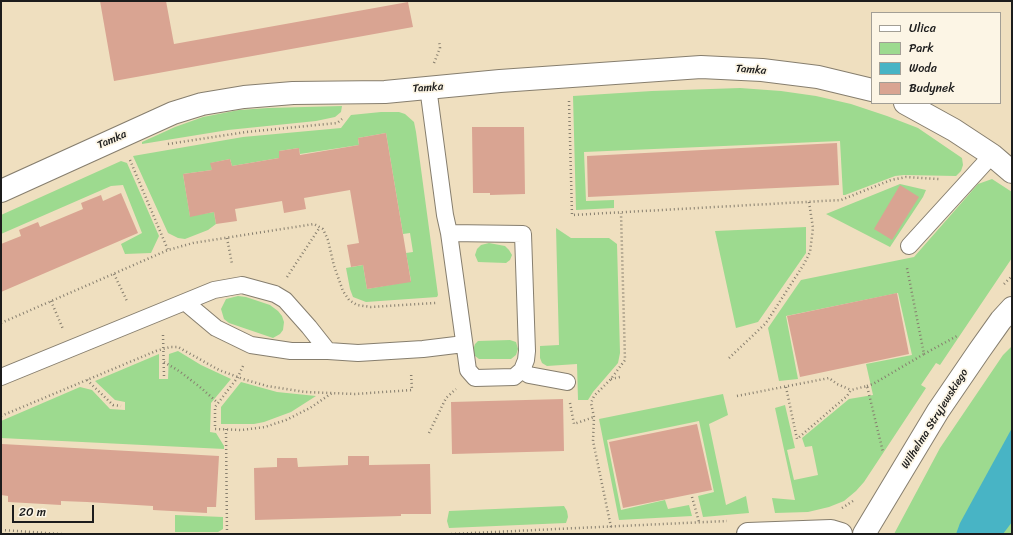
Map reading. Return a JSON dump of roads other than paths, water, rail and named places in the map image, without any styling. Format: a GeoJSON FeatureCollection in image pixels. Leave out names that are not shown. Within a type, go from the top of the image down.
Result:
{"type":"FeatureCollection","features":[{"type":"Feature","properties":{"kind":"street","name":"Tamka"},"geometry":{"type":"LineString","coordinates":[[1,191],[173,113],[202,104],[244,97],[286,94],[385,92],[428,87],[701,67],[762,70],[818,77],[871,90]]}},
{"type":"Feature","properties":{"kind":"street"},"geometry":{"type":"LineString","coordinates":[[907,104],[954,130],[992,155],[1012,172]]}},
{"type":"Feature","properties":{"kind":"street","name":"Wilhelma Stryjewskiego"},"geometry":{"type":"LineString","coordinates":[[864,534],[938,411],[1001,320],[1012,308]]}},
{"type":"Feature","properties":{"kind":"street"},"geometry":{"type":"LineString","coordinates":[[748,534],[831,531],[840,534]]}},
{"type":"Feature","properties":{"kind":"lane"},"geometry":{"type":"LineString","coordinates":[[428,87],[468,370],[475,378],[514,377],[522,370],[528,351],[523,234],[449,233]]}},
{"type":"Feature","properties":{"kind":"lane"},"geometry":{"type":"LineString","coordinates":[[909,246],[992,155]]}},
{"type":"Feature","properties":{"kind":"lane"},"geometry":{"type":"LineString","coordinates":[[1,377],[214,290],[242,285],[275,294],[285,300],[328,351]]}},
{"type":"Feature","properties":{"kind":"lane"},"geometry":{"type":"LineString","coordinates":[[185,302],[216,328],[251,345],[291,351],[358,353],[408,350],[464,344]]}},
{"type":"Feature","properties":{"kind":"lane"},"geometry":{"type":"LineString","coordinates":[[522,370],[529,375],[567,382]]}},
{"type":"Feature","properties":{"kind":"water"},"geometry":{"type":"Polygon","coordinates":[[[1012,428],[1012,522],[1003,534],[956,534],[960,523],[1012,428]]]}}]}
